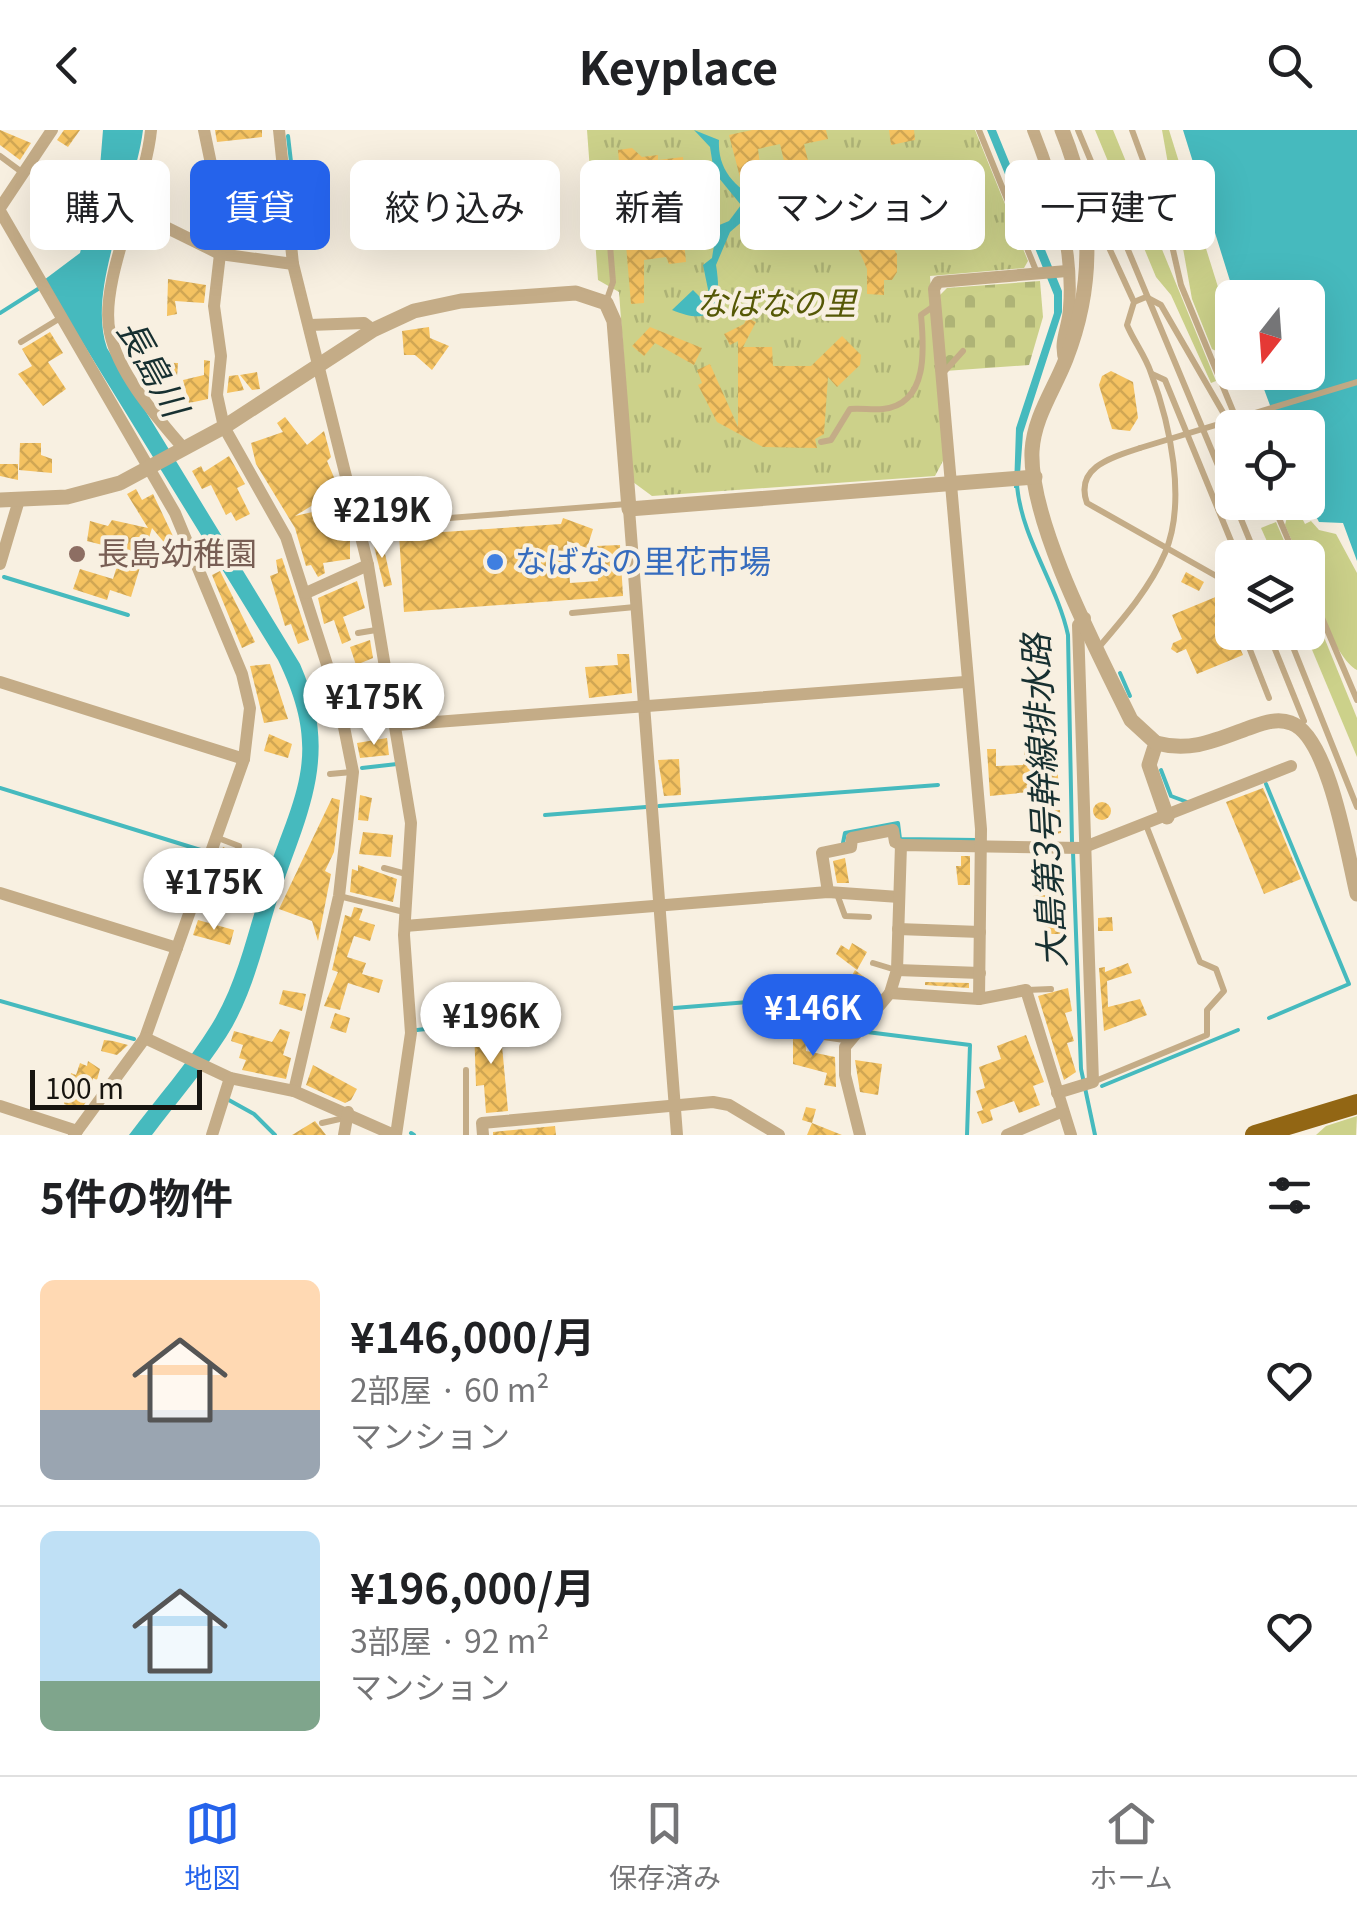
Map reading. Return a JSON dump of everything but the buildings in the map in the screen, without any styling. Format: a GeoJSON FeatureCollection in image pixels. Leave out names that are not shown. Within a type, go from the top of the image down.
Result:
{"type":"FeatureCollection","features":[{"type":"Feature","properties":{"kind":"highway"},"geometry":{"type":"LineString","coordinates":[[1255,1135],[1299,1129],[1357,1104]]}},
{"type":"Feature","properties":{"kind":"street"},"geometry":{"type":"LineString","coordinates":[[0,1106],[76,1133],[145,1038],[244,759],[250,732],[248,693],[176,513],[0,210],[52,130]]}},
{"type":"Feature","properties":{"kind":"street"},"geometry":{"type":"LineString","coordinates":[[144,160],[150,130]]}},
{"type":"Feature","properties":{"kind":"street"},"geometry":{"type":"LineString","coordinates":[[204,130],[215,183],[220,254],[214,306],[221,356],[217,394],[224,427],[286,537],[339,702],[354,772],[339,896],[294,1091]]}},
{"type":"Feature","properties":{"kind":"street"},"geometry":{"type":"LineString","coordinates":[[145,1038],[230,1078],[294,1091],[394,1135],[412,1033],[405,919],[411,824],[382,629],[360,524],[293,264],[279,130]]}},
{"type":"Feature","properties":{"kind":"street"},"geometry":{"type":"LineString","coordinates":[[1034,130],[1054,182],[1051,272],[1069,309],[1060,347],[1065,362]]}},
{"type":"Feature","properties":{"kind":"street"},"geometry":{"type":"LineString","coordinates":[[1062,130],[1072,160]]}},
{"type":"Feature","properties":{"kind":"street"},"geometry":{"type":"LineString","coordinates":[[170,229],[220,254],[293,264]]}},
{"type":"Feature","properties":{"kind":"street"},"geometry":{"type":"LineString","coordinates":[[122,250],[113,284],[109,332],[156,416],[182,450]]}},
{"type":"Feature","properties":{"kind":"street"},"geometry":{"type":"LineString","coordinates":[[1089,250],[1084,298],[1065,362],[1039,416],[1032,445],[1030,478],[1048,531],[1131,720],[1156,743],[1188,748],[1280,720],[1301,727],[1316,748],[1331,788],[1357,894]]}},
{"type":"Feature","properties":{"kind":"street"},"geometry":{"type":"LineString","coordinates":[[980,999],[980,848],[934,289],[938,282],[1051,272]]}},
{"type":"Feature","properties":{"kind":"street"},"geometry":{"type":"LineString","coordinates":[[0,500],[87,493],[149,469],[322,367],[373,330],[414,311],[461,301],[576,293],[606,303],[614,321],[677,1135]]}},
{"type":"Feature","properties":{"kind":"street"},"geometry":{"type":"LineString","coordinates":[[310,325],[364,323],[373,330]]}},
{"type":"Feature","properties":{"kind":"street"},"geometry":{"type":"LineString","coordinates":[[629,506],[1030,478]]}},
{"type":"Feature","properties":{"kind":"street"},"geometry":{"type":"LineString","coordinates":[[0,564],[19,500]]}},
{"type":"Feature","properties":{"kind":"street"},"geometry":{"type":"LineString","coordinates":[[306,593],[368,566]]}},
{"type":"Feature","properties":{"kind":"street"},"geometry":{"type":"LineString","coordinates":[[1057,1093],[1086,1080],[1076,848],[1078,625],[1085,618]]}},
{"type":"Feature","properties":{"kind":"street"},"geometry":{"type":"LineString","coordinates":[[0,682],[244,759]]}},
{"type":"Feature","properties":{"kind":"street"},"geometry":{"type":"LineString","coordinates":[[395,719],[644,706],[965,682]]}},
{"type":"Feature","properties":{"kind":"street"},"geometry":{"type":"LineString","coordinates":[[1156,743],[1149,765],[1167,817]]}},
{"type":"Feature","properties":{"kind":"street"},"geometry":{"type":"LineString","coordinates":[[832,892],[822,854],[851,848],[852,838],[893,830],[895,842],[901,845],[1076,848],[1167,817],[1291,766]]}},
{"type":"Feature","properties":{"kind":"street"},"geometry":{"type":"LineString","coordinates":[[860,1135],[845,1076],[846,1048],[890,993],[897,970],[901,845]]}},
{"type":"Feature","properties":{"kind":"street"},"geometry":{"type":"LineString","coordinates":[[405,919],[659,906],[832,892],[899,897]]}},
{"type":"Feature","properties":{"kind":"street"},"geometry":{"type":"LineString","coordinates":[[0,893],[176,948]]}},
{"type":"Feature","properties":{"kind":"street"},"geometry":{"type":"LineString","coordinates":[[898,929],[980,932]]}},
{"type":"Feature","properties":{"kind":"street"},"geometry":{"type":"LineString","coordinates":[[897,970],[980,973]]}},
{"type":"Feature","properties":{"kind":"street"},"geometry":{"type":"LineString","coordinates":[[890,993],[980,999],[1026,990],[1071,1135]]}},
{"type":"Feature","properties":{"kind":"street"},"geometry":{"type":"LineString","coordinates":[[212,1135],[230,1078]]}},
{"type":"Feature","properties":{"kind":"street"},"geometry":{"type":"LineString","coordinates":[[483,1135],[482,1123],[720,1102],[779,1135]]}},
{"type":"Feature","properties":{"kind":"street"},"geometry":{"type":"LineString","coordinates":[[1007,1135],[1063,1110]]}},
{"type":"Feature","properties":{"kind":"street"},"geometry":{"type":"LineString","coordinates":[[344,1135],[346,1115]]}},
{"type":"Feature","properties":{"kind":"lane"},"geometry":{"type":"LineString","coordinates":[[979,130],[1051,272]]}},
{"type":"Feature","properties":{"kind":"lane"},"geometry":{"type":"LineString","coordinates":[[1078,130],[1215,459]]}},
{"type":"Feature","properties":{"kind":"lane"},"geometry":{"type":"LineString","coordinates":[[1132,130],[1168,228],[1181,285],[1233,410]]}},
{"type":"Feature","properties":{"kind":"lane"},"geometry":{"type":"LineString","coordinates":[[0,156],[24,174]]}},
{"type":"Feature","properties":{"kind":"lane"},"geometry":{"type":"LineString","coordinates":[[606,303],[612,282],[610,250]]}},
{"type":"Feature","properties":{"kind":"lane"},"geometry":{"type":"LineString","coordinates":[[1098,649],[1154,574],[1166,550],[1172,454],[1152,374],[1128,325],[1134,302],[1111,250]]}},
{"type":"Feature","properties":{"kind":"lane"},"geometry":{"type":"LineString","coordinates":[[1134,302],[1146,297]]}},
{"type":"Feature","properties":{"kind":"lane"},"geometry":{"type":"LineString","coordinates":[[1146,297],[1161,306],[1222,410]]}},
{"type":"Feature","properties":{"kind":"lane"},"geometry":{"type":"LineString","coordinates":[[822,442],[831,440],[850,409],[886,409],[913,388],[926,358],[921,315],[935,305]]}},
{"type":"Feature","properties":{"kind":"lane"},"geometry":{"type":"LineString","coordinates":[[21,342],[62,317]]}},
{"type":"Feature","properties":{"kind":"lane"},"geometry":{"type":"LineString","coordinates":[[941,376],[963,350]]}},
{"type":"Feature","properties":{"kind":"lane"},"geometry":{"type":"LineString","coordinates":[[1152,374],[1165,380],[1231,540]]}},
{"type":"Feature","properties":{"kind":"lane"},"geometry":{"type":"LineString","coordinates":[[1215,575],[1104,517],[1087,504],[1083,493],[1090,471],[1104,460],[1140,448],[1357,382]]}},
{"type":"Feature","properties":{"kind":"lane"},"geometry":{"type":"LineString","coordinates":[[360,524],[629,506]]}},
{"type":"Feature","properties":{"kind":"lane"},"geometry":{"type":"LineString","coordinates":[[572,612],[636,607]]}},
{"type":"Feature","properties":{"kind":"lane"},"geometry":{"type":"LineString","coordinates":[[1325,624],[1357,700]]}},
{"type":"Feature","properties":{"kind":"lane"},"geometry":{"type":"LineString","coordinates":[[358,633],[382,629]]}},
{"type":"Feature","properties":{"kind":"lane"},"geometry":{"type":"LineString","coordinates":[[1250,650],[1268,698]]}},
{"type":"Feature","properties":{"kind":"lane"},"geometry":{"type":"LineString","coordinates":[[1275,650],[1304,721]]}},
{"type":"Feature","properties":{"kind":"lane"},"geometry":{"type":"LineString","coordinates":[[1294,650],[1357,807]]}},
{"type":"Feature","properties":{"kind":"lane"},"geometry":{"type":"LineString","coordinates":[[371,668],[386,662]]}},
{"type":"Feature","properties":{"kind":"lane"},"geometry":{"type":"LineString","coordinates":[[360,722],[395,719]]}},
{"type":"Feature","properties":{"kind":"lane"},"geometry":{"type":"LineString","coordinates":[[330,774],[354,772]]}},
{"type":"Feature","properties":{"kind":"lane"},"geometry":{"type":"LineString","coordinates":[[1086,1080],[1207,1035],[1206,1010],[1224,991],[1216,969],[1200,962],[1146,825]]}},
{"type":"Feature","properties":{"kind":"lane"},"geometry":{"type":"LineString","coordinates":[[217,837],[238,846],[230,876]]}},
{"type":"Feature","properties":{"kind":"lane"},"geometry":{"type":"LineString","coordinates":[[384,868],[408,874]]}},
{"type":"Feature","properties":{"kind":"lane"},"geometry":{"type":"LineString","coordinates":[[832,892],[845,916],[869,917]]}},
{"type":"Feature","properties":{"kind":"lane"},"geometry":{"type":"LineString","coordinates":[[339,896],[405,919]]}},
{"type":"Feature","properties":{"kind":"lane"},"geometry":{"type":"LineString","coordinates":[[873,962],[897,970]]}},
{"type":"Feature","properties":{"kind":"lane"},"geometry":{"type":"LineString","coordinates":[[1026,990],[1051,989]]}},
{"type":"Feature","properties":{"kind":"lane"},"geometry":{"type":"LineString","coordinates":[[817,1036],[851,1041]]}},
{"type":"Feature","properties":{"kind":"lane"},"geometry":{"type":"LineString","coordinates":[[466,1070],[466,1135]]}},
{"type":"Feature","properties":{"kind":"lane"},"geometry":{"type":"LineString","coordinates":[[322,1122],[346,1115]]}},
{"type":"Feature","properties":{"kind":"green space","name":"なばなの里"},"geometry":{"type":"Polygon","coordinates":[[[587,130],[975,130],[1005,204],[1005,250],[1024,250],[1028,261],[1024,268],[930,276],[944,459],[935,476],[652,496],[633,482],[619,292],[598,280],[596,250],[720,250],[720,160],[589,160],[587,130]]]}},
{"type":"Feature","properties":{"kind":"green space"},"geometry":{"type":"Polygon","coordinates":[[[1095,130],[1113,130],[1125,160],[1107,160],[1095,130]]]}},
{"type":"Feature","properties":{"kind":"green space"},"geometry":{"type":"Polygon","coordinates":[[[1162,130],[1169,130],[1178,160],[1167,160],[1162,130]]]}},
{"type":"Feature","properties":{"kind":"green space"},"geometry":{"type":"Polygon","coordinates":[[[1145,250],[1162,250],[1215,381],[1211,383],[1171,295],[1156,277],[1145,250]]]}},
{"type":"Feature","properties":{"kind":"green space"},"geometry":{"type":"Polygon","coordinates":[[[1183,250],[1206,250],[1216,280],[1215,350],[1212,349],[1192,299],[1183,250]]]}},
{"type":"Feature","properties":{"kind":"green space"},"geometry":{"type":"Polygon","coordinates":[[[1040,281],[1043,317],[1029,365],[945,371],[940,295],[947,288],[1040,281]]]}},
{"type":"Feature","properties":{"kind":"green space"},"geometry":{"type":"Polygon","coordinates":[[[1286,520],[1303,520],[1305,524],[1311,521],[1319,530],[1336,534],[1357,573],[1357,670],[1340,651],[1325,621],[1325,540],[1292,540],[1286,520]]]}},
{"type":"Feature","properties":{"kind":"green space"},"geometry":{"type":"Polygon","coordinates":[[[1276,522],[1284,540],[1266,540],[1261,528],[1276,522]]]}},
{"type":"Feature","properties":{"kind":"green space"},"geometry":{"type":"Polygon","coordinates":[[[1325,640],[1357,718],[1357,757],[1312,650],[1325,650],[1325,640]]]}},
{"type":"Feature","properties":{"kind":"green space"},"geometry":{"type":"Polygon","coordinates":[[[1357,1116],[1356,1135],[1316,1135],[1326,1126],[1357,1116]]]}},
{"type":"Feature","properties":{"kind":"water"},"geometry":{"type":"Polygon","coordinates":[[[103,130],[143,130],[137,160],[101,160],[103,130]]]}},
{"type":"Feature","properties":{"kind":"water"},"geometry":{"type":"Polygon","coordinates":[[[694,130],[719,140],[722,164],[740,187],[740,204],[720,179],[720,160],[712,160],[710,147],[694,130]]]}},
{"type":"Feature","properties":{"kind":"water"},"geometry":{"type":"Polygon","coordinates":[[[987,130],[996,130],[1008,160],[1005,160],[1005,174],[987,130]]]}},
{"type":"Feature","properties":{"kind":"water"},"geometry":{"type":"Polygon","coordinates":[[[1183,130],[1357,130],[1357,561],[1343,523],[1318,520],[1325,520],[1325,410],[1272,410],[1264,390],[1325,390],[1325,280],[1230,280],[1215,233],[1215,160],[1192,160],[1183,130]]]}},
{"type":"Feature","properties":{"kind":"water"},"geometry":{"type":"Polygon","coordinates":[[[740,206],[740,223],[730,232],[716,265],[718,290],[713,308],[699,316],[672,310],[693,290],[705,302],[710,299],[703,265],[712,258],[713,250],[720,250],[720,225],[729,221],[740,206]]]}},
{"type":"Feature","properties":{"kind":"water"},"geometry":{"type":"Polygon","coordinates":[[[112,250],[103,297],[102,324],[107,348],[300,664],[318,730],[318,759],[307,816],[249,990],[226,1037],[152,1135],[129,1135],[203,1038],[229,990],[242,954],[295,796],[302,747],[300,722],[278,660],[44,280],[80,253],[112,250]]]}},
{"type":"Feature","properties":{"kind":"water"},"geometry":{"type":"Polygon","coordinates":[[[1036,250],[1045,250],[1062,291],[1062,312],[1023,433],[1019,488],[1014,488],[1016,428],[1054,313],[1054,295],[1036,250]]]}},
{"type":"Feature","properties":{"kind":"waterway"},"geometry":{"type":"LineString","coordinates":[[288,136],[291,160]]}},
{"type":"Feature","properties":{"kind":"waterway"},"geometry":{"type":"LineString","coordinates":[[0,313],[38,289]]}},
{"type":"Feature","properties":{"kind":"waterway","name":"大島第3号幹線排水路"},"geometry":{"type":"LineString","coordinates":[[1017,486],[1032,543],[1068,635],[1072,842]]}},
{"type":"Feature","properties":{"kind":"waterway"},"geometry":{"type":"LineString","coordinates":[[4,577],[128,615]]}},
{"type":"Feature","properties":{"kind":"waterway"},"geometry":{"type":"LineString","coordinates":[[1120,673],[1130,696]]}},
{"type":"Feature","properties":{"kind":"waterway"},"geometry":{"type":"LineString","coordinates":[[362,768],[397,764]]}},
{"type":"Feature","properties":{"kind":"waterway"},"geometry":{"type":"LineString","coordinates":[[1161,770],[1171,796],[1187,802]]}},
{"type":"Feature","properties":{"kind":"waterway"},"geometry":{"type":"LineString","coordinates":[[1266,784],[1349,984],[1269,1018]]}},
{"type":"Feature","properties":{"kind":"waterway"},"geometry":{"type":"LineString","coordinates":[[659,806],[938,785]]}},
{"type":"Feature","properties":{"kind":"waterway"},"geometry":{"type":"LineString","coordinates":[[0,788],[207,852]]}},
{"type":"Feature","properties":{"kind":"waterway"},"geometry":{"type":"LineString","coordinates":[[545,815],[646,807]]}},
{"type":"Feature","properties":{"kind":"waterway"},"geometry":{"type":"LineString","coordinates":[[843,843],[845,833],[898,823],[900,839],[976,840]]}},
{"type":"Feature","properties":{"kind":"waterway","name":"大島第3号幹線排水路"},"geometry":{"type":"LineString","coordinates":[[1073,852],[1081,1069],[1095,1135]]}},
{"type":"Feature","properties":{"kind":"waterway"},"geometry":{"type":"LineString","coordinates":[[674,1008],[799,998],[853,1025]]}},
{"type":"Feature","properties":{"kind":"waterway"},"geometry":{"type":"LineString","coordinates":[[0,1001],[134,1039]]}},
{"type":"Feature","properties":{"kind":"waterway"},"geometry":{"type":"LineString","coordinates":[[417,1030],[504,1020]]}},
{"type":"Feature","properties":{"kind":"waterway"},"geometry":{"type":"LineString","coordinates":[[1102,1086],[1238,1030]]}},
{"type":"Feature","properties":{"kind":"waterway"},"geometry":{"type":"LineString","coordinates":[[867,1032],[970,1045],[967,1135]]}},
{"type":"Feature","properties":{"kind":"waterway"},"geometry":{"type":"LineString","coordinates":[[227,1099],[254,1114],[275,1135]]}},
{"type":"Feature","properties":{"kind":"place","name":"長島幼稚園"},"geometry":{"type":"Point","coordinates":[77,554]}},
{"type":"Feature","properties":{"kind":"place","name":"なばなの里花市場"},"geometry":{"type":"Point","coordinates":[495,562]}},
{"type":"Feature","properties":{"kind":"water label","name":"長島川"},"geometry":{"type":"Point","coordinates":[152,368]}}]}
